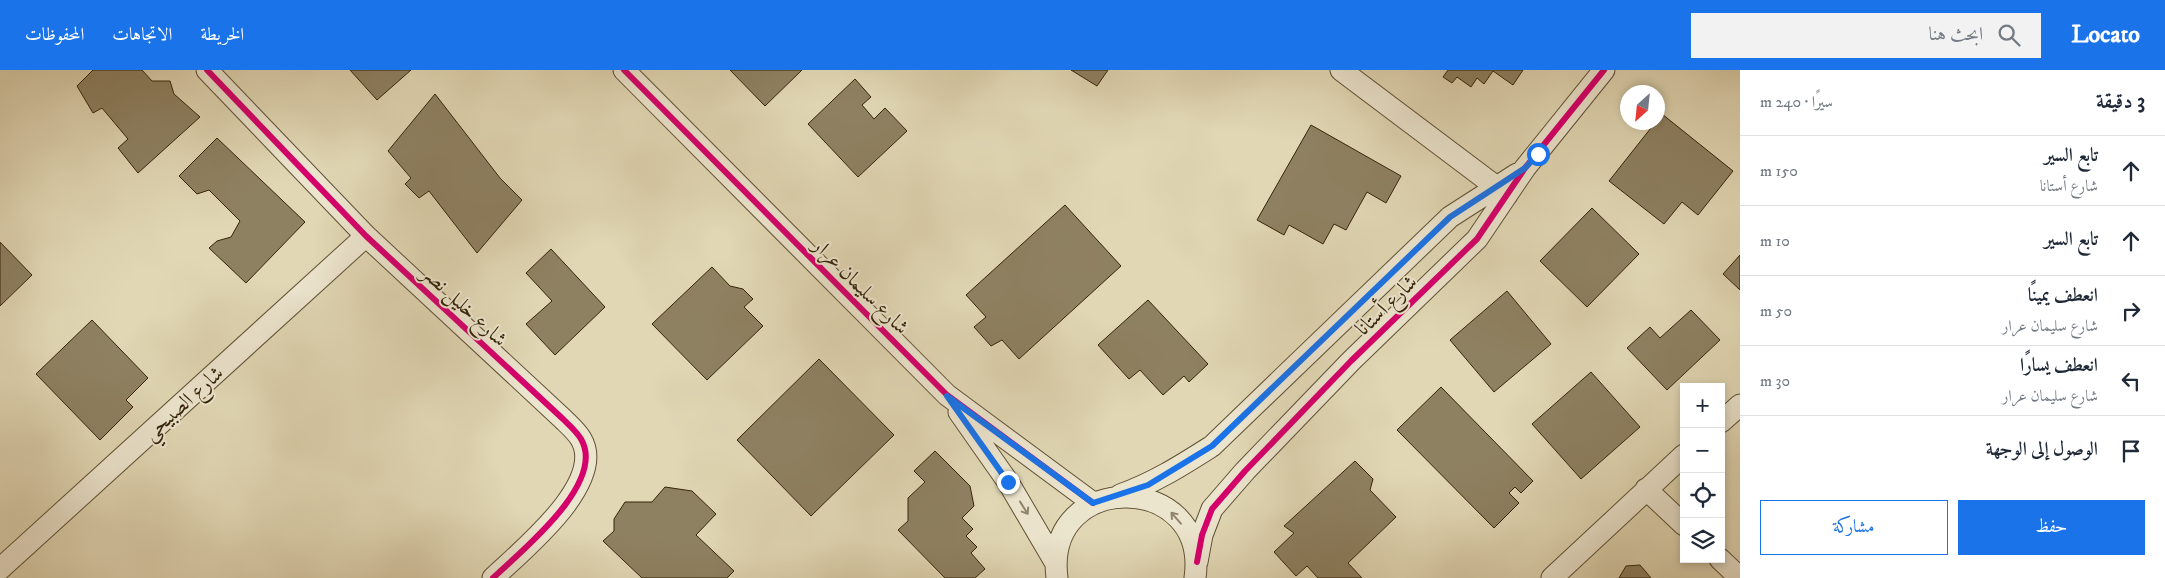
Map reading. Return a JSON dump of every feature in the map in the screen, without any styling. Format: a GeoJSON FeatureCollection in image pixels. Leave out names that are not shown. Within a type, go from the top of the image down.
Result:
{"type":"FeatureCollection","features":[{"type":"Feature","properties":{"kind":"street","name":"شارع خليل نصر"},"geometry":{"type":"LineString","coordinates":[[207,70],[366,236],[556,412],[582,440],[586,458],[581,478],[561,514],[493,578]]}},
{"type":"Feature","properties":{"kind":"street","name":"شارع سليمان عرار"},"geometry":{"type":"LineString","coordinates":[[624,70],[947,396],[1093,503]]}},
{"type":"Feature","properties":{"kind":"street"},"geometry":{"type":"LineString","coordinates":[[1341,70],[1502,191]]}},
{"type":"Feature","properties":{"kind":"street","name":"شارع أستانا"},"geometry":{"type":"LineString","coordinates":[[1196,570],[1202,535],[1212,509],[1245,471],[1351,361],[1477,239],[1502,191],[1525,168],[1604,70]]}},
{"type":"Feature","properties":{"kind":"street","name":"شارع أستانا"},"geometry":{"type":"LineString","coordinates":[[1093,503],[1148,485],[1174,471],[1212,446],[1450,217],[1502,191]]}},
{"type":"Feature","properties":{"kind":"street","name":"شارع الصبيحي"},"geometry":{"type":"LineString","coordinates":[[0,569],[366,236]]}},
{"type":"Feature","properties":{"kind":"street","name":"شارع سليمان عرار"},"geometry":{"type":"LineString","coordinates":[[947,396],[1008,482],[1056,570]]}},
{"type":"Feature","properties":{"kind":"street"},"geometry":{"type":"LineString","coordinates":[[1725,418],[1740,405]]}},
{"type":"Feature","properties":{"kind":"street"},"geometry":{"type":"LineString","coordinates":[[1552,578],[1680,459]]}},
{"type":"Feature","properties":{"kind":"street"},"geometry":{"type":"LineString","coordinates":[[1646,489],[1680,521]]}},
{"type":"Feature","properties":{"kind":"street"},"geometry":{"type":"LineString","coordinates":[[1120,495],[1148,499],[1173,513],[1190,535],[1196,570]]}},
{"type":"Feature","properties":{"kind":"street"},"geometry":{"type":"LineString","coordinates":[[1056,570],[1060,538],[1074,518],[1093,503]]}},
{"type":"Feature","properties":{"kind":"street"},"geometry":{"type":"LineString","coordinates":[[1724,563],[1740,578]]}},
{"type":"Feature","properties":{"kind":"building"},"geometry":{"type":"Polygon","coordinates":[[[93,70],[142,70],[152,81],[170,81],[174,94],[200,117],[138,173],[118,148],[128,139],[102,108],[93,113],[77,86],[93,70]]]}},
{"type":"Feature","properties":{"kind":"building"},"geometry":{"type":"Polygon","coordinates":[[[350,70],[411,70],[377,100],[350,70]]]}},
{"type":"Feature","properties":{"kind":"building"},"geometry":{"type":"Polygon","coordinates":[[[730,70],[802,70],[765,106],[730,70]]]}},
{"type":"Feature","properties":{"kind":"building"},"geometry":{"type":"Polygon","coordinates":[[[1071,70],[1108,70],[1097,86],[1071,70]]]}},
{"type":"Feature","properties":{"kind":"building"},"geometry":{"type":"Polygon","coordinates":[[[1448,70],[1523,70],[1513,85],[1493,71],[1484,84],[1477,78],[1471,87],[1457,77],[1452,83],[1443,77],[1448,70]]]}},
{"type":"Feature","properties":{"kind":"building"},"geometry":{"type":"Polygon","coordinates":[[[855,79],[871,97],[862,105],[874,119],[885,108],[907,131],[858,177],[808,124],[855,79]]]}},
{"type":"Feature","properties":{"kind":"building"},"geometry":{"type":"Polygon","coordinates":[[[435,94],[500,178],[522,200],[477,253],[429,191],[419,198],[405,184],[411,178],[388,151],[435,94]]]}},
{"type":"Feature","properties":{"kind":"building"},"geometry":{"type":"Polygon","coordinates":[[[1665,116],[1733,171],[1698,215],[1682,202],[1664,224],[1609,181],[1649,130],[1665,130],[1665,116]]]}},
{"type":"Feature","properties":{"kind":"building"},"geometry":{"type":"Polygon","coordinates":[[[1311,125],[1401,176],[1386,203],[1367,192],[1346,230],[1334,224],[1323,244],[1289,225],[1284,235],[1257,220],[1311,125]]]}},
{"type":"Feature","properties":{"kind":"building"},"geometry":{"type":"Polygon","coordinates":[[[217,138],[305,222],[246,283],[209,248],[217,241],[231,237],[240,221],[209,190],[197,194],[179,176],[217,138]]]}},
{"type":"Feature","properties":{"kind":"building"},"geometry":{"type":"Polygon","coordinates":[[[1065,205],[1121,266],[1019,359],[1002,340],[991,346],[974,327],[986,317],[966,295],[1065,205]]]}},
{"type":"Feature","properties":{"kind":"building"},"geometry":{"type":"Polygon","coordinates":[[[1592,208],[1639,254],[1587,307],[1540,261],[1592,208]]]}},
{"type":"Feature","properties":{"kind":"building"},"geometry":{"type":"Polygon","coordinates":[[[0,242],[32,275],[0,306],[0,242]]]}},
{"type":"Feature","properties":{"kind":"building"},"geometry":{"type":"Polygon","coordinates":[[[551,249],[605,307],[555,355],[526,324],[552,301],[526,273],[551,249]]]}},
{"type":"Feature","properties":{"kind":"building"},"geometry":{"type":"Polygon","coordinates":[[[1740,255],[1740,290],[1723,274],[1740,255]]]}},
{"type":"Feature","properties":{"kind":"building"},"geometry":{"type":"Polygon","coordinates":[[[712,267],[730,286],[743,289],[753,299],[744,307],[763,326],[707,380],[652,324],[712,267]]]}},
{"type":"Feature","properties":{"kind":"building"},"geometry":{"type":"Polygon","coordinates":[[[1507,291],[1551,344],[1494,392],[1450,340],[1507,291]]]}},
{"type":"Feature","properties":{"kind":"building"},"geometry":{"type":"Polygon","coordinates":[[[1148,300],[1208,364],[1189,382],[1184,376],[1163,395],[1140,370],[1129,379],[1098,345],[1148,300]]]}},
{"type":"Feature","properties":{"kind":"building"},"geometry":{"type":"Polygon","coordinates":[[[1691,310],[1720,340],[1667,390],[1627,348],[1650,327],[1660,338],[1691,310]]]}},
{"type":"Feature","properties":{"kind":"building"},"geometry":{"type":"Polygon","coordinates":[[[92,320],[148,378],[126,400],[133,407],[100,440],[36,374],[92,320]]]}},
{"type":"Feature","properties":{"kind":"building"},"geometry":{"type":"Polygon","coordinates":[[[819,359],[894,435],[811,516],[737,440],[819,359]]]}},
{"type":"Feature","properties":{"kind":"building"},"geometry":{"type":"Polygon","coordinates":[[[1591,372],[1640,427],[1581,479],[1532,424],[1591,372]]]}},
{"type":"Feature","properties":{"kind":"building"},"geometry":{"type":"Polygon","coordinates":[[[1441,387],[1533,481],[1521,493],[1515,487],[1509,493],[1519,503],[1494,528],[1397,430],[1441,387]]]}},
{"type":"Feature","properties":{"kind":"building"},"geometry":{"type":"Polygon","coordinates":[[[935,451],[970,486],[974,506],[962,518],[973,529],[966,536],[977,547],[971,553],[985,569],[975,578],[945,578],[898,530],[908,521],[908,498],[925,482],[914,471],[935,451]]]}},
{"type":"Feature","properties":{"kind":"building"},"geometry":{"type":"Polygon","coordinates":[[[1355,461],[1373,479],[1370,490],[1396,517],[1348,563],[1362,578],[1318,578],[1307,566],[1296,576],[1274,552],[1294,533],[1284,526],[1355,461]]]}},
{"type":"Feature","properties":{"kind":"building"},"geometry":{"type":"Polygon","coordinates":[[[665,487],[692,491],[716,514],[696,535],[734,571],[727,578],[642,578],[603,541],[614,531],[614,519],[625,502],[652,502],[665,487]]]}},
{"type":"Feature","properties":{"kind":"building"},"geometry":{"type":"Polygon","coordinates":[[[1640,565],[1651,578],[1619,578],[1626,566],[1640,565]]]}},
{"type":"Feature","properties":{"kind":"cycle path"},"geometry":{"type":"LineString","coordinates":[[207,70],[366,236],[563,419],[581,439],[586,457],[582,476],[572,495],[540,534],[493,578]]}},
{"type":"Feature","properties":{"kind":"cycle path"},"geometry":{"type":"LineString","coordinates":[[624,70],[947,395],[1093,503]]}},
{"type":"Feature","properties":{"kind":"cycle path"},"geometry":{"type":"LineString","coordinates":[[1197,562],[1202,535],[1212,509],[1245,471],[1351,361],[1477,239],[1525,168],[1604,70]]}},
{"type":"Feature","properties":{"kind":"route"},"geometry":{"type":"LineString","coordinates":[[1008,482],[947,396],[1034,462],[1093,503],[1148,485],[1174,471],[1212,446],[1323,337],[1450,217],[1525,168],[1538,154]]}}]}
